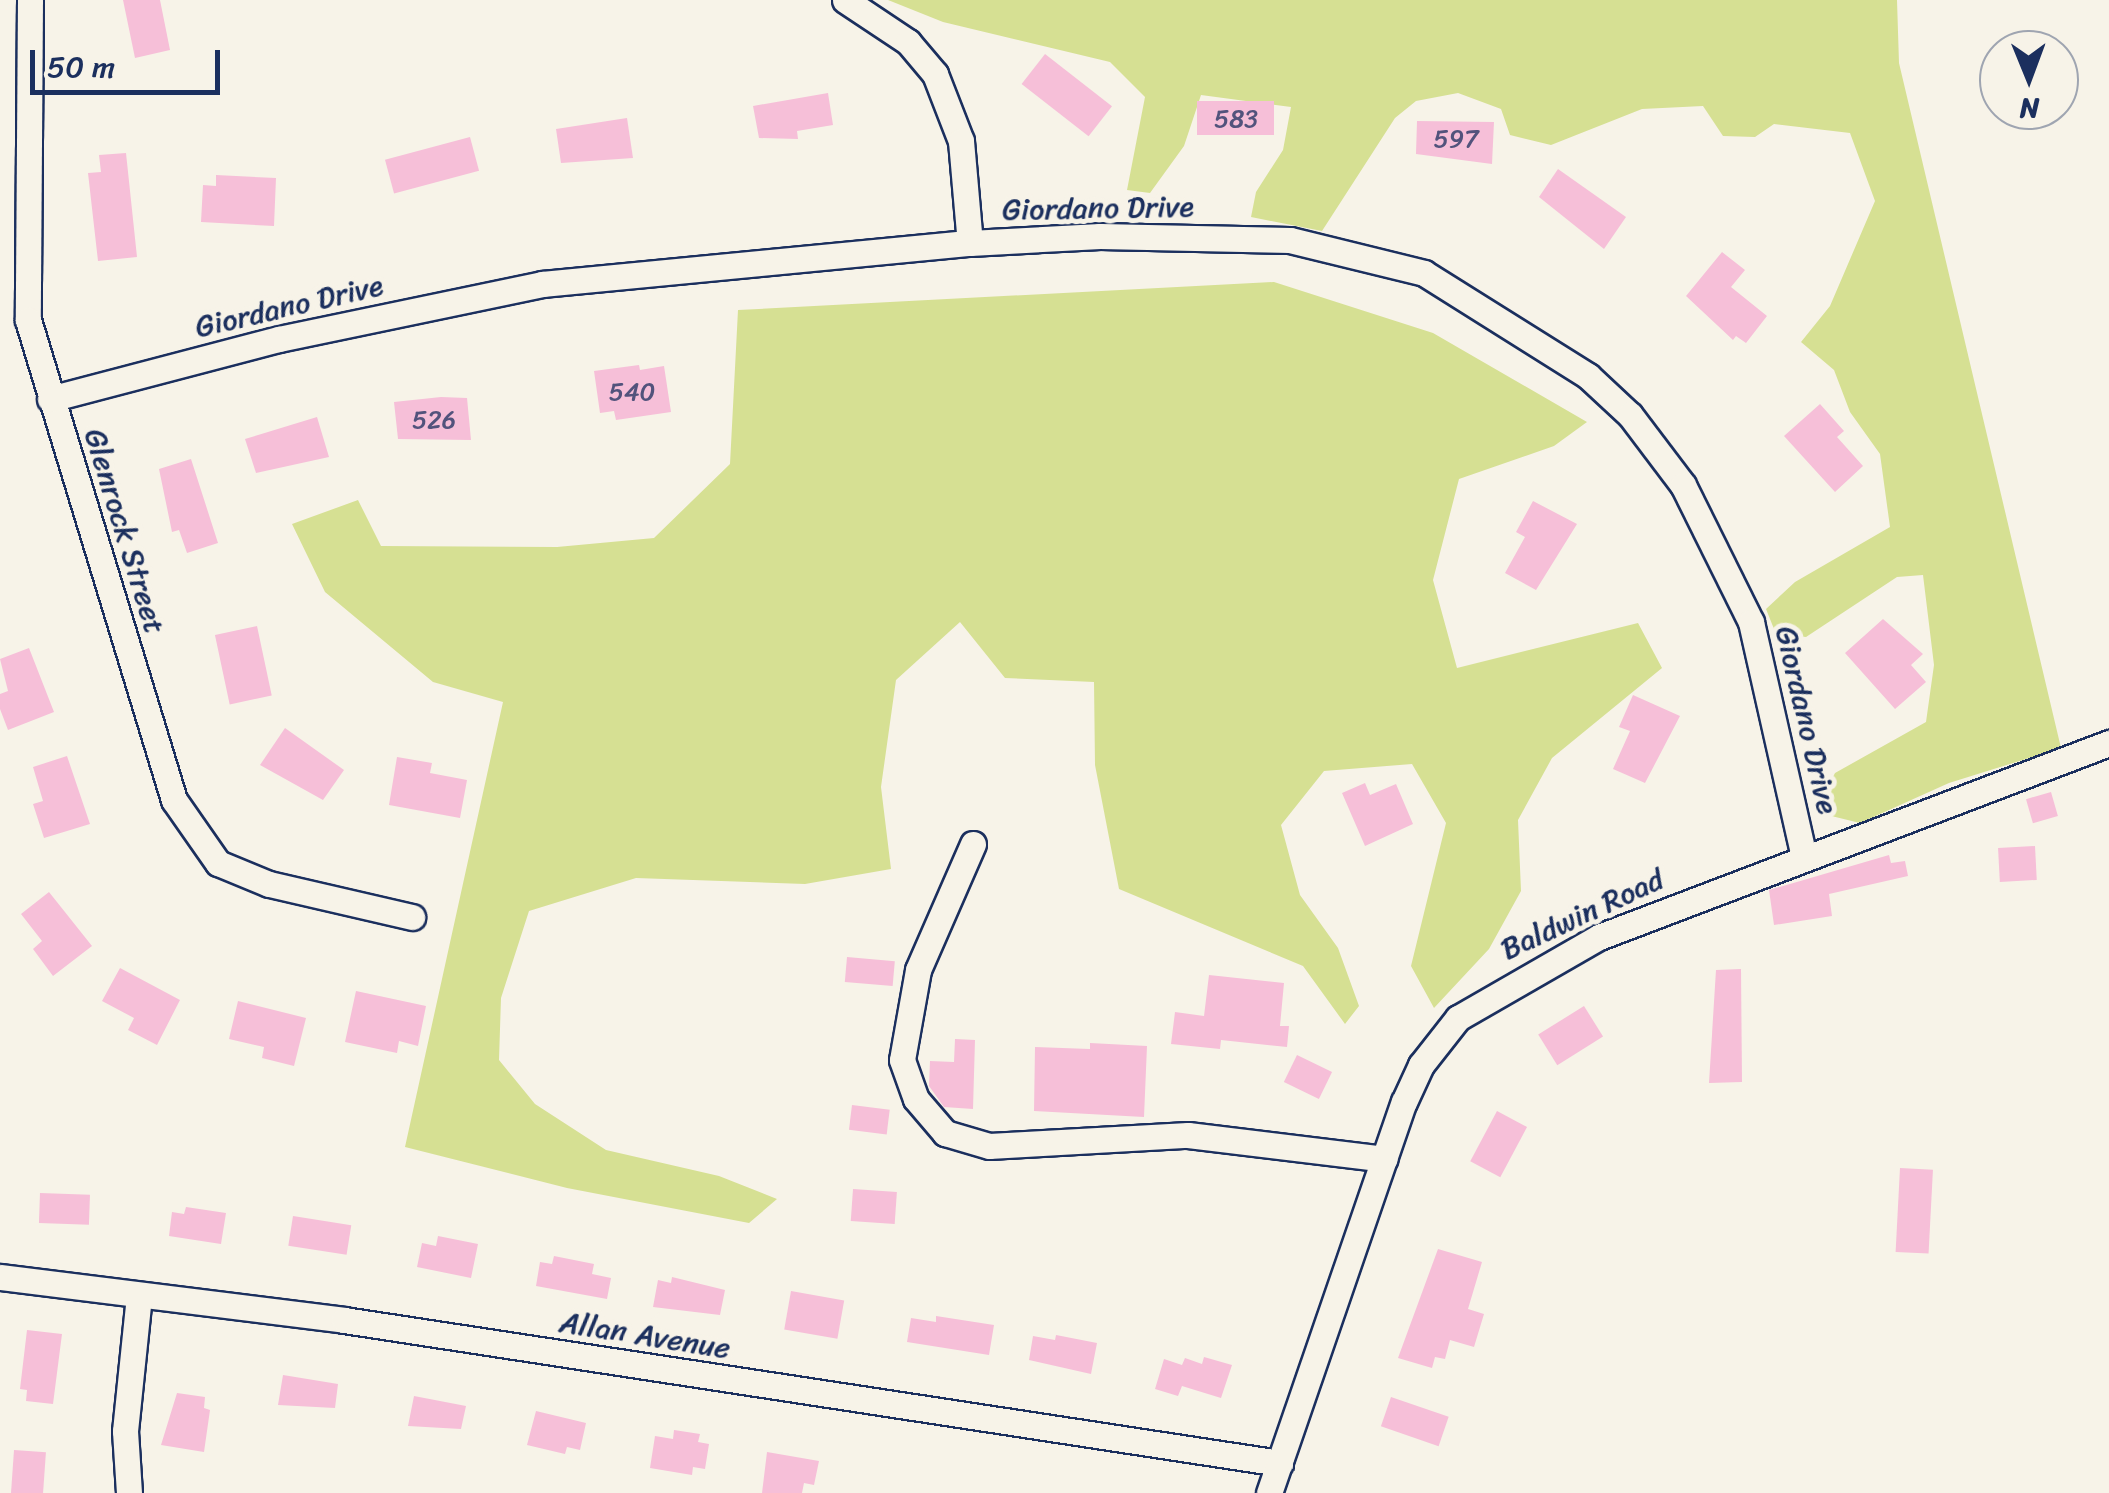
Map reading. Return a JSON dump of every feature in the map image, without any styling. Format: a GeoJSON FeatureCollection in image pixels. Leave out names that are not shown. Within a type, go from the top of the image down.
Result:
{"type":"FeatureCollection","features":[{"type":"Feature","properties":{"kind":"street","name":"Glenrock Street"},"geometry":{"type":"LineString","coordinates":[[30,0],[33,120],[25,263],[28,320],[174,800],[218,864],[252,877],[412,917]]}},
{"type":"Feature","properties":{"kind":"street"},"geometry":{"type":"LineString","coordinates":[[845,0],[908,42],[936,74],[961,141],[970,243]]}},
{"type":"Feature","properties":{"kind":"street","name":"Giordano Drive"},"geometry":{"type":"LineString","coordinates":[[50,398],[279,340],[542,284],[970,243],[1100,236],[1290,240],[1424,273],[1588,376],[1630,415],[1683,485],[1732,575],[1768,676],[1804,858]]}},
{"type":"Feature","properties":{"kind":"street","name":"Baldwin Road"},"geometry":{"type":"LineString","coordinates":[[1269,1493],[1421,1064],[1458,1018],[1492,994],[1598,936],[2109,743]]}},
{"type":"Feature","properties":{"kind":"street"},"geometry":{"type":"LineString","coordinates":[[973,844],[918,970],[902,1060],[916,1100],[945,1134],[989,1146],[1188,1135],[1385,1158]]}},
{"type":"Feature","properties":{"kind":"street","name":"Allan Avenue"},"geometry":{"type":"LineString","coordinates":[[0,1277],[344,1320],[1280,1463]]}},
{"type":"Feature","properties":{"kind":"street"},"geometry":{"type":"LineString","coordinates":[[129,1493],[125,1431],[139,1296]]}},
{"type":"Feature","properties":{"kind":"green space"},"geometry":{"type":"Polygon","coordinates":[[[888,0],[1897,0],[1899,63],[2061,748],[1949,783],[1860,823],[1815,812],[1835,773],[1926,722],[1934,665],[1923,575],[1897,577],[1806,637],[1776,634],[1766,609],[1795,582],[1890,527],[1880,454],[1850,412],[1834,370],[1801,342],[1830,306],[1875,201],[1850,133],[1774,124],[1755,137],[1723,136],[1703,106],[1642,109],[1551,145],[1510,135],[1501,109],[1458,93],[1416,101],[1395,118],[1322,231],[1251,217],[1256,192],[1283,150],[1291,107],[1201,95],[1184,146],[1150,193],[1127,190],[1145,97],[1110,62],[943,22],[888,0]]]}},
{"type":"Feature","properties":{"kind":"green space"},"geometry":{"type":"Polygon","coordinates":[[[1274,282],[1433,333],[1587,422],[1554,446],[1459,479],[1433,580],[1457,668],[1638,623],[1662,668],[1552,758],[1518,820],[1521,891],[1489,949],[1434,1008],[1411,966],[1446,823],[1412,764],[1324,771],[1281,825],[1300,895],[1338,948],[1359,1006],[1345,1024],[1303,966],[1119,889],[1095,765],[1094,682],[1005,678],[960,622],[896,680],[881,787],[891,869],[805,884],[636,878],[529,911],[501,998],[499,1060],[535,1104],[606,1150],[719,1176],[777,1199],[749,1223],[567,1188],[405,1147],[503,702],[433,682],[325,592],[292,524],[358,500],[381,546],[557,547],[654,538],[730,464],[738,310],[1274,282]]]}},
{"type":"Feature","properties":{"kind":"building"},"geometry":{"type":"Polygon","coordinates":[[[123,0],[160,0],[170,50],[135,58],[123,0]]]}},
{"type":"Feature","properties":{"kind":"building"},"geometry":{"type":"Polygon","coordinates":[[[1045,54],[1112,106],[1089,136],[1022,84],[1045,54]]]}},
{"type":"Feature","properties":{"kind":"building"},"geometry":{"type":"Polygon","coordinates":[[[828,93],[833,125],[797,131],[798,139],[759,138],[753,106],[828,93]]]}},
{"type":"Feature","properties":{"kind":"building"},"geometry":{"type":"Polygon","coordinates":[[[1197,101],[1274,101],[1274,135],[1197,135],[1197,101]]]}},
{"type":"Feature","properties":{"kind":"building"},"geometry":{"type":"Polygon","coordinates":[[[627,118],[633,158],[561,163],[556,129],[627,118]]]}},
{"type":"Feature","properties":{"kind":"building"},"geometry":{"type":"Polygon","coordinates":[[[1417,121],[1494,122],[1492,164],[1416,154],[1417,121]]]}},
{"type":"Feature","properties":{"kind":"building"},"geometry":{"type":"Polygon","coordinates":[[[470,137],[479,171],[394,194],[385,160],[470,137]]]}},
{"type":"Feature","properties":{"kind":"building"},"geometry":{"type":"Polygon","coordinates":[[[126,153],[137,257],[98,261],[88,173],[101,172],[99,155],[126,153]]]}},
{"type":"Feature","properties":{"kind":"building"},"geometry":{"type":"Polygon","coordinates":[[[1558,169],[1626,217],[1604,249],[1539,197],[1558,169]]]}},
{"type":"Feature","properties":{"kind":"building"},"geometry":{"type":"Polygon","coordinates":[[[216,175],[276,178],[274,226],[201,222],[203,185],[216,186],[216,175]]]}},
{"type":"Feature","properties":{"kind":"building"},"geometry":{"type":"Polygon","coordinates":[[[1722,252],[1745,270],[1731,287],[1767,316],[1746,343],[1736,336],[1733,340],[1686,296],[1722,252]]]}},
{"type":"Feature","properties":{"kind":"building"},"geometry":{"type":"Polygon","coordinates":[[[639,365],[640,370],[664,366],[671,412],[616,420],[614,411],[600,413],[594,371],[639,365]]]}},
{"type":"Feature","properties":{"kind":"building"},"geometry":{"type":"Polygon","coordinates":[[[467,398],[471,440],[398,439],[394,402],[467,398]]]}},
{"type":"Feature","properties":{"kind":"building"},"geometry":{"type":"Polygon","coordinates":[[[1820,404],[1844,431],[1837,437],[1863,466],[1835,492],[1784,436],[1820,404]]]}},
{"type":"Feature","properties":{"kind":"building"},"geometry":{"type":"Polygon","coordinates":[[[317,417],[329,457],[256,473],[245,439],[317,417]]]}},
{"type":"Feature","properties":{"kind":"building"},"geometry":{"type":"Polygon","coordinates":[[[191,459],[218,543],[187,553],[179,530],[172,532],[159,469],[191,459]]]}},
{"type":"Feature","properties":{"kind":"building"},"geometry":{"type":"Polygon","coordinates":[[[1533,501],[1577,524],[1536,590],[1505,573],[1525,537],[1516,532],[1533,501]]]}},
{"type":"Feature","properties":{"kind":"building"},"geometry":{"type":"Polygon","coordinates":[[[1883,619],[1923,654],[1911,665],[1926,682],[1895,709],[1845,653],[1883,619]]]}},
{"type":"Feature","properties":{"kind":"building"},"geometry":{"type":"Polygon","coordinates":[[[257,626],[272,695],[230,704],[215,635],[257,626]]]}},
{"type":"Feature","properties":{"kind":"building"},"geometry":{"type":"Polygon","coordinates":[[[29,648],[54,712],[8,730],[0,709],[0,694],[8,691],[0,659],[29,648]]]}},
{"type":"Feature","properties":{"kind":"building"},"geometry":{"type":"Polygon","coordinates":[[[1633,695],[1680,716],[1645,783],[1613,769],[1630,731],[1619,727],[1633,695]]]}},
{"type":"Feature","properties":{"kind":"building"},"geometry":{"type":"Polygon","coordinates":[[[285,728],[344,770],[323,800],[260,765],[285,728]]]}},
{"type":"Feature","properties":{"kind":"building"},"geometry":{"type":"Polygon","coordinates":[[[67,756],[90,824],[44,838],[33,804],[43,801],[33,767],[67,756]]]}},
{"type":"Feature","properties":{"kind":"building"},"geometry":{"type":"Polygon","coordinates":[[[397,757],[432,763],[430,773],[467,780],[460,818],[389,805],[397,757]]]}},
{"type":"Feature","properties":{"kind":"building"},"geometry":{"type":"Polygon","coordinates":[[[1365,783],[1370,795],[1396,784],[1413,824],[1365,846],[1342,793],[1365,783]]]}},
{"type":"Feature","properties":{"kind":"building"},"geometry":{"type":"Polygon","coordinates":[[[2051,792],[2058,816],[2033,823],[2026,799],[2051,792]]]}},
{"type":"Feature","properties":{"kind":"building"},"geometry":{"type":"Polygon","coordinates":[[[2035,846],[2037,880],[2000,882],[1998,848],[2035,846]]]}},
{"type":"Feature","properties":{"kind":"building"},"geometry":{"type":"Polygon","coordinates":[[[1889,855],[1891,863],[1905,861],[1908,876],[1829,894],[1832,916],[1774,925],[1769,890],[1889,855]]]}},
{"type":"Feature","properties":{"kind":"building"},"geometry":{"type":"Polygon","coordinates":[[[49,892],[92,946],[53,976],[33,949],[42,941],[21,914],[49,892]]]}},
{"type":"Feature","properties":{"kind":"building"},"geometry":{"type":"Polygon","coordinates":[[[847,957],[895,961],[893,986],[845,982],[847,957]]]}},
{"type":"Feature","properties":{"kind":"building"},"geometry":{"type":"Polygon","coordinates":[[[120,968],[180,1000],[157,1045],[128,1030],[134,1018],[102,1001],[120,968]]]}},
{"type":"Feature","properties":{"kind":"building"},"geometry":{"type":"Polygon","coordinates":[[[1741,969],[1742,1082],[1709,1083],[1716,970],[1741,969]]]}},
{"type":"Feature","properties":{"kind":"building"},"geometry":{"type":"Polygon","coordinates":[[[1209,975],[1284,983],[1280,1026],[1289,1026],[1287,1047],[1221,1040],[1220,1049],[1171,1044],[1175,1012],[1204,1016],[1209,975]]]}},
{"type":"Feature","properties":{"kind":"building"},"geometry":{"type":"Polygon","coordinates":[[[356,991],[426,1006],[418,1046],[399,1041],[397,1053],[345,1042],[356,991]]]}},
{"type":"Feature","properties":{"kind":"building"},"geometry":{"type":"Polygon","coordinates":[[[238,1001],[306,1018],[294,1066],[262,1058],[264,1047],[229,1039],[238,1001]]]}},
{"type":"Feature","properties":{"kind":"building"},"geometry":{"type":"Polygon","coordinates":[[[1584,1006],[1603,1037],[1557,1065],[1538,1035],[1584,1006]]]}},
{"type":"Feature","properties":{"kind":"building"},"geometry":{"type":"Polygon","coordinates":[[[955,1039],[975,1040],[973,1109],[944,1107],[929,1086],[930,1061],[954,1062],[955,1039]]]}},
{"type":"Feature","properties":{"kind":"building"},"geometry":{"type":"Polygon","coordinates":[[[1090,1043],[1147,1046],[1144,1117],[1034,1111],[1035,1047],[1090,1049],[1090,1043]]]}},
{"type":"Feature","properties":{"kind":"building"},"geometry":{"type":"Polygon","coordinates":[[[1297,1055],[1332,1072],[1319,1099],[1284,1082],[1297,1055]]]}},
{"type":"Feature","properties":{"kind":"building"},"geometry":{"type":"Polygon","coordinates":[[[852,1105],[890,1110],[887,1134],[849,1130],[852,1105]]]}},
{"type":"Feature","properties":{"kind":"building"},"geometry":{"type":"Polygon","coordinates":[[[1497,1111],[1527,1127],[1500,1177],[1470,1161],[1497,1111]]]}},
{"type":"Feature","properties":{"kind":"building"},"geometry":{"type":"Polygon","coordinates":[[[1900,1168],[1933,1170],[1929,1254],[1896,1252],[1900,1168]]]}},
{"type":"Feature","properties":{"kind":"building"},"geometry":{"type":"Polygon","coordinates":[[[853,1189],[897,1192],[895,1224],[851,1221],[853,1189]]]}},
{"type":"Feature","properties":{"kind":"building"},"geometry":{"type":"Polygon","coordinates":[[[40,1193],[90,1195],[89,1225],[39,1223],[40,1193]]]}},
{"type":"Feature","properties":{"kind":"building"},"geometry":{"type":"Polygon","coordinates":[[[186,1207],[226,1213],[221,1244],[169,1236],[172,1212],[184,1214],[186,1207]]]}},
{"type":"Feature","properties":{"kind":"building"},"geometry":{"type":"Polygon","coordinates":[[[293,1216],[351,1225],[347,1255],[288,1246],[293,1216]]]}},
{"type":"Feature","properties":{"kind":"building"},"geometry":{"type":"Polygon","coordinates":[[[438,1236],[478,1244],[471,1278],[417,1267],[422,1243],[436,1246],[438,1236]]]}},
{"type":"Feature","properties":{"kind":"building"},"geometry":{"type":"Polygon","coordinates":[[[1438,1249],[1482,1262],[1468,1309],[1484,1314],[1474,1347],[1450,1340],[1445,1359],[1435,1357],[1432,1368],[1398,1358],[1438,1249]]]}},
{"type":"Feature","properties":{"kind":"building"},"geometry":{"type":"Polygon","coordinates":[[[554,1256],[594,1264],[592,1274],[611,1278],[607,1299],[536,1286],[540,1262],[552,1264],[554,1256]]]}},
{"type":"Feature","properties":{"kind":"building"},"geometry":{"type":"Polygon","coordinates":[[[672,1277],[725,1290],[720,1315],[653,1307],[658,1280],[671,1283],[672,1277]]]}},
{"type":"Feature","properties":{"kind":"building"},"geometry":{"type":"Polygon","coordinates":[[[791,1291],[844,1300],[837,1339],[784,1329],[791,1291]]]}},
{"type":"Feature","properties":{"kind":"building"},"geometry":{"type":"Polygon","coordinates":[[[936,1316],[994,1325],[989,1355],[907,1342],[911,1318],[936,1322],[936,1316]]]}},
{"type":"Feature","properties":{"kind":"building"},"geometry":{"type":"Polygon","coordinates":[[[27,1330],[62,1334],[53,1404],[26,1401],[27,1390],[20,1389],[27,1330]]]}},
{"type":"Feature","properties":{"kind":"building"},"geometry":{"type":"Polygon","coordinates":[[[1056,1335],[1097,1343],[1091,1374],[1029,1360],[1033,1336],[1055,1340],[1056,1335]]]}},
{"type":"Feature","properties":{"kind":"building"},"geometry":{"type":"Polygon","coordinates":[[[1204,1357],[1232,1365],[1221,1398],[1182,1386],[1178,1396],[1155,1389],[1164,1359],[1182,1365],[1185,1358],[1202,1364],[1204,1357]]]}},
{"type":"Feature","properties":{"kind":"building"},"geometry":{"type":"Polygon","coordinates":[[[283,1375],[338,1384],[335,1408],[278,1405],[283,1375]]]}},
{"type":"Feature","properties":{"kind":"building"},"geometry":{"type":"Polygon","coordinates":[[[177,1393],[205,1397],[204,1408],[210,1410],[204,1452],[161,1445],[177,1393]]]}},
{"type":"Feature","properties":{"kind":"building"},"geometry":{"type":"Polygon","coordinates":[[[414,1396],[466,1406],[461,1429],[408,1426],[414,1396]]]}},
{"type":"Feature","properties":{"kind":"building"},"geometry":{"type":"Polygon","coordinates":[[[1391,1397],[1449,1417],[1439,1446],[1381,1426],[1391,1397]]]}},
{"type":"Feature","properties":{"kind":"building"},"geometry":{"type":"Polygon","coordinates":[[[536,1411],[586,1423],[580,1450],[567,1447],[565,1454],[527,1445],[536,1411]]]}},
{"type":"Feature","properties":{"kind":"building"},"geometry":{"type":"Polygon","coordinates":[[[674,1430],[700,1434],[698,1442],[709,1444],[705,1469],[693,1467],[692,1475],[650,1468],[655,1436],[673,1439],[674,1430]]]}},
{"type":"Feature","properties":{"kind":"building"},"geometry":{"type":"Polygon","coordinates":[[[14,1450],[46,1452],[43,1493],[11,1493],[14,1450]]]}},
{"type":"Feature","properties":{"kind":"building"},"geometry":{"type":"Polygon","coordinates":[[[767,1452],[819,1461],[814,1485],[804,1483],[802,1493],[762,1493],[767,1452]]]}}]}
